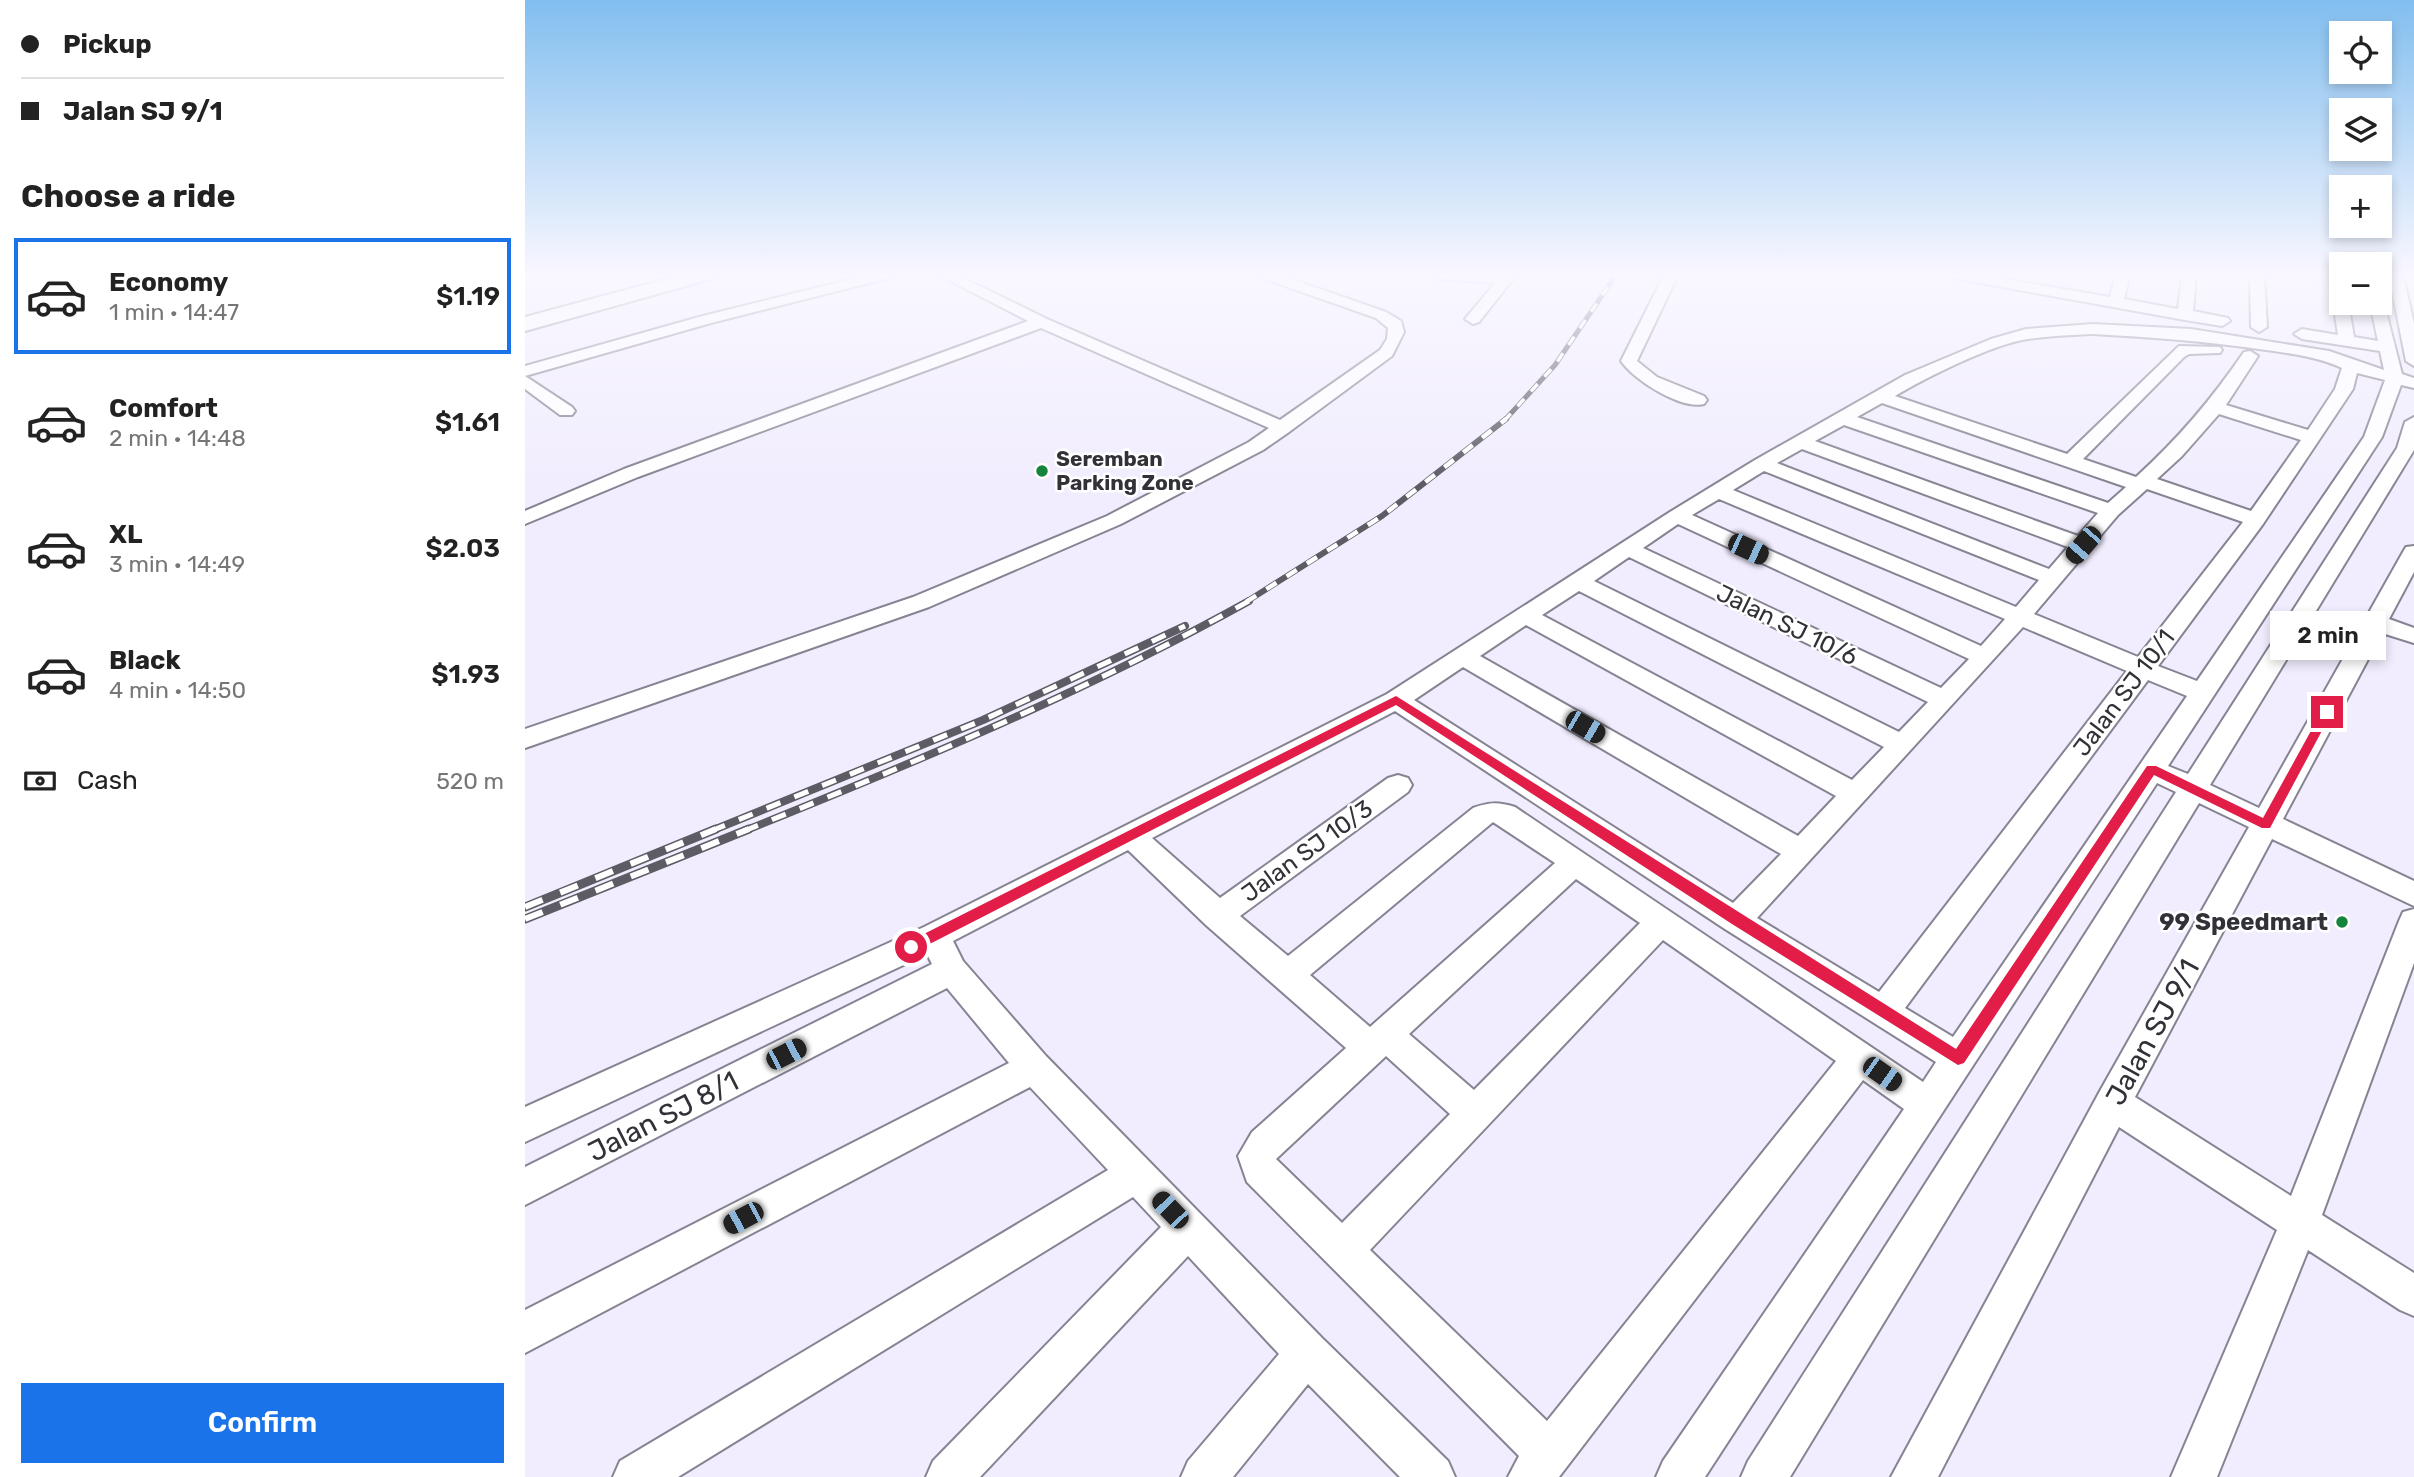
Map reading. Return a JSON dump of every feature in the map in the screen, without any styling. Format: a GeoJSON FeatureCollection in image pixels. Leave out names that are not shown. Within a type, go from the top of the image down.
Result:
{"type":"FeatureCollection","features":[{"type":"Feature","properties":{"kind":"street"},"geometry":{"type":"LineString","coordinates":[[525,372],[622,344]]}},
{"type":"Feature","properties":{"kind":"street"},"geometry":{"type":"LineString","coordinates":[[525,518],[631,473],[981,344]]}},
{"type":"Feature","properties":{"kind":"street"},"geometry":{"type":"LineString","coordinates":[[1091,344],[1283,428]]}},
{"type":"Feature","properties":{"kind":"street"},"geometry":{"type":"LineString","coordinates":[[525,739],[921,602],[1114,520],[1256,446],[1386,353],[1391,344]]}},
{"type":"Feature","properties":{"kind":"street"},"geometry":{"type":"LineString","coordinates":[[1636,344],[1629,361],[1634,369],[1656,383],[1698,400]]}},
{"type":"Feature","properties":{"kind":"street"},"geometry":{"type":"LineString","coordinates":[[525,1125],[935,936],[1396,700],[1762,464],[1911,379],[1993,344]]}},
{"type":"Feature","properties":{"kind":"street"},"geometry":{"type":"LineString","coordinates":[[2260,344],[2329,356],[2349,370]]}},
{"type":"Feature","properties":{"kind":"street"},"geometry":{"type":"LineString","coordinates":[[2363,344],[2386,348]]}},
{"type":"Feature","properties":{"kind":"street"},"geometry":{"type":"LineString","coordinates":[[2385,344],[2403,375]]}},
{"type":"Feature","properties":{"kind":"street"},"geometry":{"type":"LineString","coordinates":[[2071,460],[2185,349],[2213,350],[2403,375]]}},
{"type":"Feature","properties":{"kind":"street"},"geometry":{"type":"LineString","coordinates":[[1737,920],[2021,618],[2111,511],[2175,452],[2215,407],[2250,356]]}},
{"type":"Feature","properties":{"kind":"street","name":"Jalan SJ 10/1"},"geometry":{"type":"LineString","coordinates":[[1883,1012],[2256,520],[2344,388],[2349,370]]}},
{"type":"Feature","properties":{"kind":"street"},"geometry":{"type":"LineString","coordinates":[[1679,1477],[2373,437],[2403,375]]}},
{"type":"Feature","properties":{"kind":"street"},"geometry":{"type":"LineString","coordinates":[[525,381],[566,411]]}},
{"type":"Feature","properties":{"kind":"street"},"geometry":{"type":"LineString","coordinates":[[1879,396],[2256,520]]}},
{"type":"Feature","properties":{"kind":"street"},"geometry":{"type":"LineString","coordinates":[[2215,407],[2312,437]]}},
{"type":"Feature","properties":{"kind":"street"},"geometry":{"type":"LineString","coordinates":[[1842,418],[2111,511]]}},
{"type":"Feature","properties":{"kind":"street"},"geometry":{"type":"LineString","coordinates":[[1764,1477],[2406,448],[2414,422]]}},
{"type":"Feature","properties":{"kind":"street"},"geometry":{"type":"LineString","coordinates":[[1800,442],[2083,545]]}},
{"type":"Feature","properties":{"kind":"street"},"geometry":{"type":"LineString","coordinates":[[1762,464],[2054,578]]}},
{"type":"Feature","properties":{"kind":"street"},"geometry":{"type":"LineString","coordinates":[[1718,491],[2203,693]]}},
{"type":"Feature","properties":{"kind":"street"},"geometry":{"type":"LineString","coordinates":[[1678,516],[1985,657]]}},
{"type":"Feature","properties":{"kind":"street","name":"Jalan SJ 10/6"},"geometry":{"type":"LineString","coordinates":[[1629,549],[1945,700]]}},
{"type":"Feature","properties":{"kind":"street","name":"Jalan SJ 9/1"},"geometry":{"type":"LineString","coordinates":[[1914,1477],[2113,1103],[2414,552]]}},
{"type":"Feature","properties":{"kind":"street"},"geometry":{"type":"LineString","coordinates":[[1579,582],[1903,745]]}},
{"type":"Feature","properties":{"kind":"street"},"geometry":{"type":"LineString","coordinates":[[1527,616],[1856,795]]}},
{"type":"Feature","properties":{"kind":"street"},"geometry":{"type":"LineString","coordinates":[[2375,622],[2414,636]]}},
{"type":"Feature","properties":{"kind":"street"},"geometry":{"type":"LineString","coordinates":[[1465,658],[1801,852]]}},
{"type":"Feature","properties":{"kind":"street"},"geometry":{"type":"LineString","coordinates":[[1396,700],[1737,920],[1958,1058]]}},
{"type":"Feature","properties":{"kind":"street"},"geometry":{"type":"LineString","coordinates":[[2151,769],[2414,894]]}},
{"type":"Feature","properties":{"kind":"street","name":"Jalan SJ 10/3"},"geometry":{"type":"LineString","coordinates":[[1217,916],[1398,785]]}},
{"type":"Feature","properties":{"kind":"street"},"geometry":{"type":"LineString","coordinates":[[1289,974],[1483,815],[1494,811],[1505,814],[1573,864],[1927,1105]]}},
{"type":"Feature","properties":{"kind":"street","name":"Jalan SJ 10/3"},"geometry":{"type":"LineString","coordinates":[[1131,836],[1217,916],[1289,974],[1476,1115]]}},
{"type":"Feature","properties":{"kind":"street"},"geometry":{"type":"LineString","coordinates":[[1573,864],[1255,1156],[1261,1169],[1343,1249],[1540,1466],[1859,1058]]}},
{"type":"Feature","properties":{"kind":"street"},"geometry":{"type":"LineString","coordinates":[[2194,1477],[2300,1223],[2414,921]]}},
{"type":"Feature","properties":{"kind":"street"},"geometry":{"type":"LineString","coordinates":[[1343,1249],[1661,922]]}},
{"type":"Feature","properties":{"kind":"street"},"geometry":{"type":"LineString","coordinates":[[935,936],[951,970],[1034,1067],[1307,1353],[1432,1477]]}},
{"type":"Feature","properties":{"kind":"street","name":"Jalan SJ 8/1"},"geometry":{"type":"LineString","coordinates":[[525,1187],[951,970]]}},
{"type":"Feature","properties":{"kind":"street"},"geometry":{"type":"LineString","coordinates":[[525,1332],[1034,1067]]}},
{"type":"Feature","properties":{"kind":"street"},"geometry":{"type":"LineString","coordinates":[[2113,1103],[2414,1296]]}},
{"type":"Feature","properties":{"kind":"street"},"geometry":{"type":"LineString","coordinates":[[636,1477],[1136,1174]]}},
{"type":"Feature","properties":{"kind":"street"},"geometry":{"type":"LineString","coordinates":[[949,1477],[1188,1228]]}},
{"type":"Feature","properties":{"kind":"street"},"geometry":{"type":"LineString","coordinates":[[1204,1477],[1307,1353]]}},
{"type":"Feature","properties":{"kind":"railway"},"geometry":{"type":"LineString","coordinates":[[1505,419],[1555,365],[1569,344]]}},
{"type":"Feature","properties":{"kind":"railway"},"geometry":{"type":"LineString","coordinates":[[1246,602],[1382,516],[1505,419]]}},
{"type":"Feature","properties":{"kind":"railway"},"geometry":{"type":"LineString","coordinates":[[744,831],[1000,724],[1126,665],[1249,601]]}},
{"type":"Feature","properties":{"kind":"railway"},"geometry":{"type":"LineString","coordinates":[[711,831],[983,720],[1185,626]]}},
{"type":"Feature","properties":{"kind":"railway"},"geometry":{"type":"LineString","coordinates":[[525,907],[716,829]]}},
{"type":"Feature","properties":{"kind":"railway"},"geometry":{"type":"LineString","coordinates":[[525,919],[749,829]]}},
{"type":"Feature","properties":{"kind":"place","name":"Seremban Parking Zone"},"geometry":{"type":"Point","coordinates":[1042,471]}},
{"type":"Feature","properties":{"kind":"place","name":"99 Speedmart"},"geometry":{"type":"Point","coordinates":[2342,922]}},
{"type":"Feature","properties":{"kind":"route"},"geometry":{"type":"LineString","coordinates":[[911,947],[1396,700],[1737,920],[1958,1058],[2151,769],[2266,825],[2327,712]]}}]}
